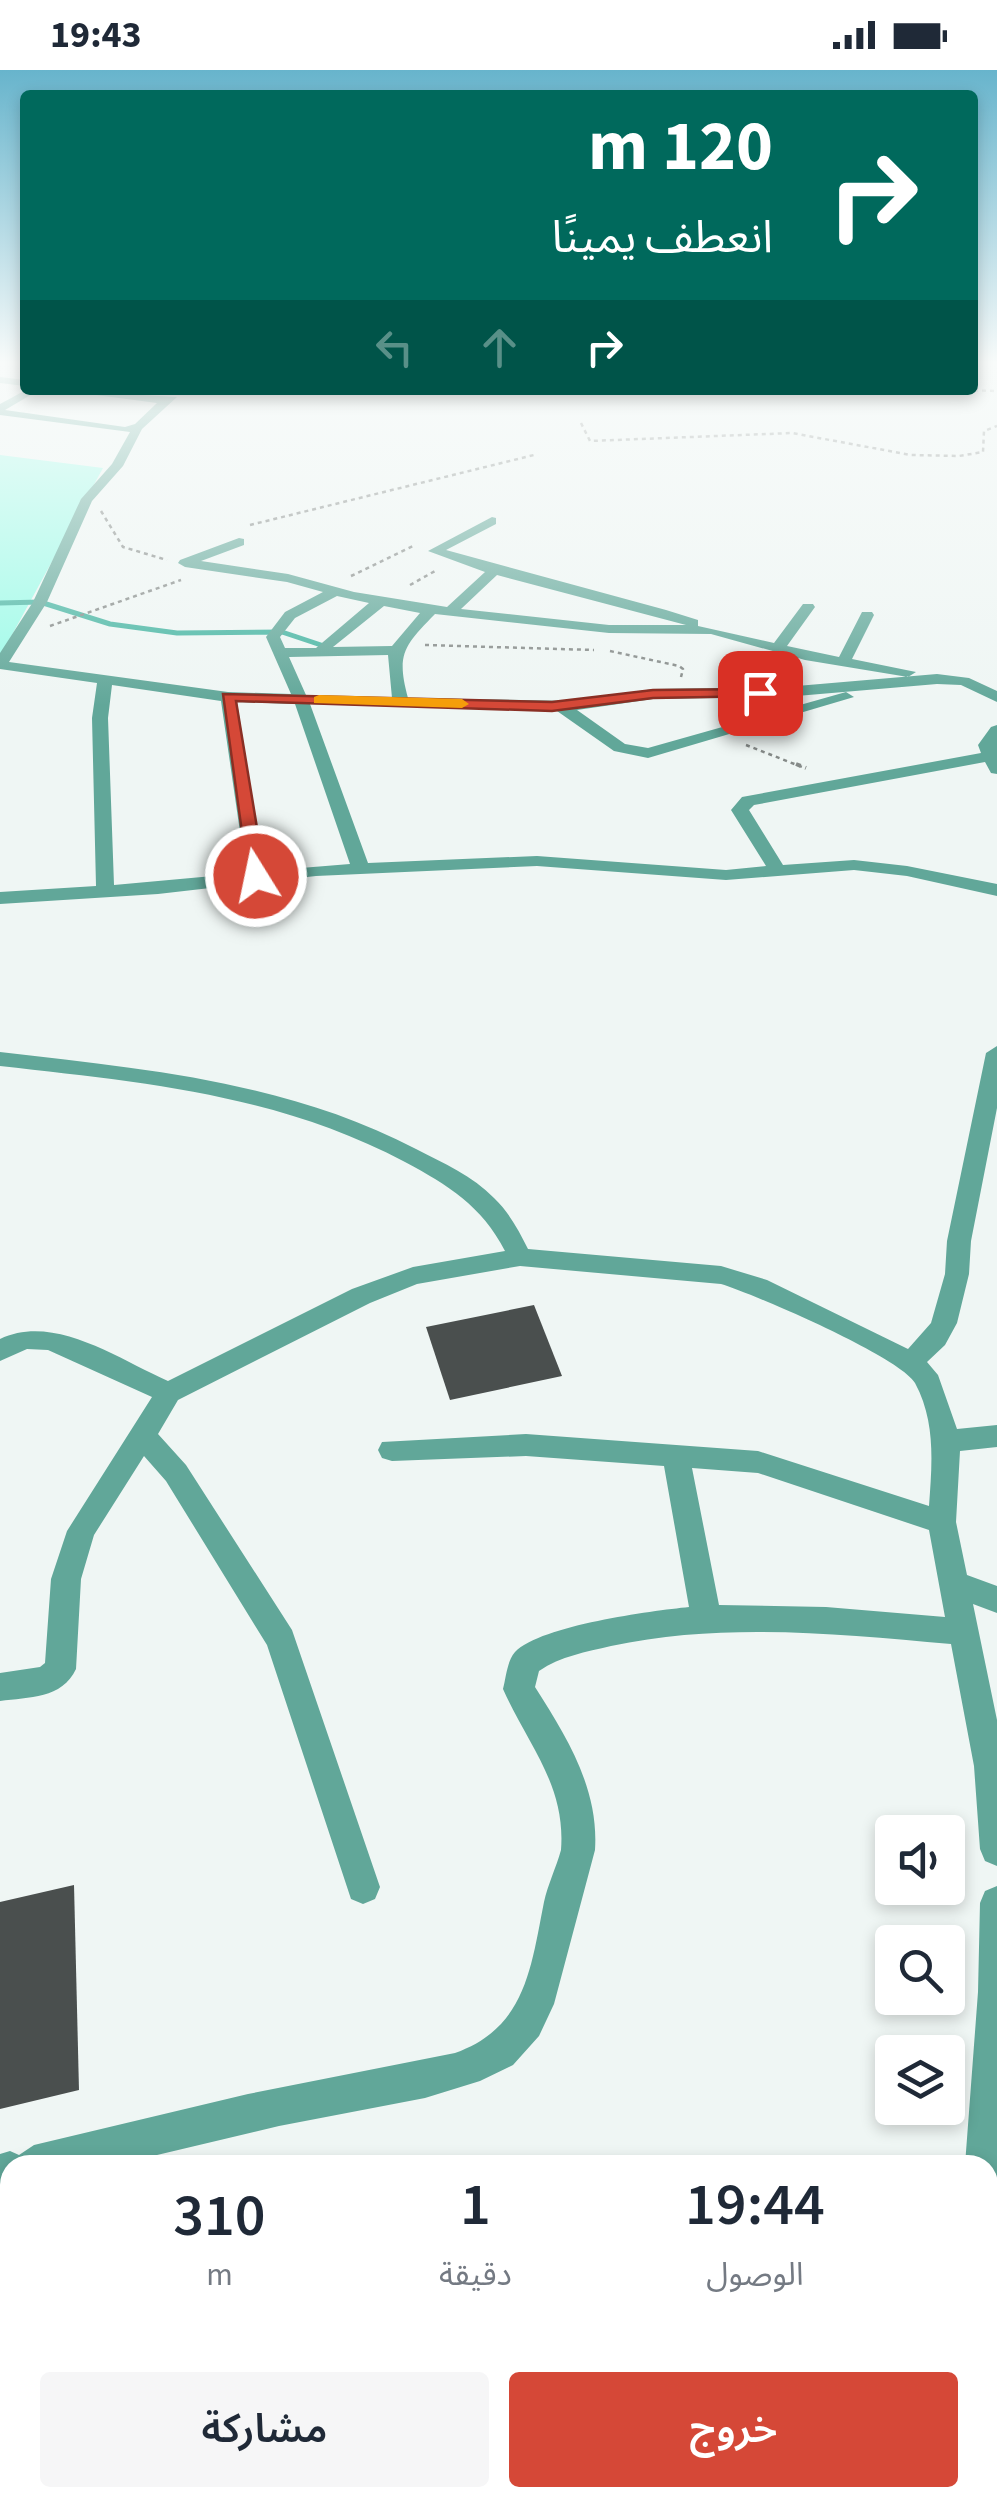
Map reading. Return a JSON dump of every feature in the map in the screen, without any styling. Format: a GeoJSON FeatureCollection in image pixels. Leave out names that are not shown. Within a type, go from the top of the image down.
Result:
{"type":"FeatureCollection","features":[{"type":"Feature","properties":{"kind":"street"},"geometry":{"type":"LineString","coordinates":[[108,479],[87,499],[19,639],[0,665],[228,697],[562,706],[673,694],[874,686],[937,679]]}},
{"type":"Feature","properties":{"kind":"street"},"geometry":{"type":"LineString","coordinates":[[435,551],[492,521]]}},
{"type":"Feature","properties":{"kind":"street"},"geometry":{"type":"LineString","coordinates":[[185,563],[239,542]]}},
{"type":"Feature","properties":{"kind":"street"},"geometry":{"type":"LineString","coordinates":[[435,551],[533,587],[635,604],[778,648],[964,682],[997,697]]}},
{"type":"Feature","properties":{"kind":"street"},"geometry":{"type":"LineString","coordinates":[[185,563],[288,578],[380,602],[432,610],[608,629],[712,630]]}},
{"type":"Feature","properties":{"kind":"street"},"geometry":{"type":"LineString","coordinates":[[450,612],[492,572]]}},
{"type":"Feature","properties":{"kind":"street"},"geometry":{"type":"LineString","coordinates":[[331,590],[275,628],[273,637],[361,868]]}},
{"type":"Feature","properties":{"kind":"street"},"geometry":{"type":"LineString","coordinates":[[320,652],[380,602]]}},
{"type":"Feature","properties":{"kind":"street"},"geometry":{"type":"LineString","coordinates":[[506,618],[517,606]]}},
{"type":"Feature","properties":{"kind":"street"},"geometry":{"type":"LineString","coordinates":[[778,648],[808,607]]}},
{"type":"Feature","properties":{"kind":"street"},"geometry":{"type":"LineString","coordinates":[[401,702],[392,665],[396,649],[432,610]]}},
{"type":"Feature","properties":{"kind":"street"},"geometry":{"type":"LineString","coordinates":[[844,663],[866,616]]}},
{"type":"Feature","properties":{"kind":"street"},"geometry":{"type":"LineString","coordinates":[[281,653],[396,649]]}},
{"type":"Feature","properties":{"kind":"street"},"geometry":{"type":"LineString","coordinates":[[105,681],[100,718],[105,890]]}},
{"type":"Feature","properties":{"kind":"street"},"geometry":{"type":"LineString","coordinates":[[562,706],[609,740],[636,752],[664,750],[720,735],[825,705],[874,686]]}},
{"type":"Feature","properties":{"kind":"street"},"geometry":{"type":"LineString","coordinates":[[228,697],[256,876]]}},
{"type":"Feature","properties":{"kind":"street"},"geometry":{"type":"LineString","coordinates":[[779,874],[744,818],[743,805],[758,797],[840,780],[993,762],[986,745],[997,730]]}},
{"type":"Feature","properties":{"kind":"street"},"geometry":{"type":"LineString","coordinates":[[0,898],[361,868],[537,862],[663,873],[779,874],[877,866],[997,890]]}},
{"type":"Feature","properties":{"kind":"street"},"geometry":{"type":"LineString","coordinates":[[910,1362],[936,1338],[944,1323],[957,1274],[958,1242],[994,1085],[997,1053]]}},
{"type":"Feature","properties":{"kind":"street"},"geometry":{"type":"LineString","coordinates":[[0,1059],[240,1089],[318,1111],[393,1144],[457,1181],[493,1211],[520,1257]]}},
{"type":"Feature","properties":{"kind":"street"},"geometry":{"type":"LineString","coordinates":[[0,1686],[48,1680],[60,1669],[66,1579],[81,1531],[169,1393],[361,1296],[413,1276],[520,1257],[721,1275],[758,1286],[910,1362],[925,1375],[947,1441],[942,1522],[990,1766],[997,1849]]}},
{"type":"Feature","properties":{"kind":"street"},"geometry":{"type":"LineString","coordinates":[[0,1351],[24,1340],[51,1340],[169,1393]]}},
{"type":"Feature","properties":{"kind":"street"},"geometry":{"type":"LineString","coordinates":[[142,1435],[176,1473],[281,1640],[363,1887]]}},
{"type":"Feature","properties":{"kind":"street"},"geometry":{"type":"LineString","coordinates":[[947,1441],[997,1436]]}},
{"type":"Feature","properties":{"kind":"street"},"geometry":{"type":"LineString","coordinates":[[392,1450],[526,1445],[758,1462],[942,1522]]}},
{"type":"Feature","properties":{"kind":"street"},"geometry":{"type":"LineString","coordinates":[[674,1453],[707,1620]]}},
{"type":"Feature","properties":{"kind":"street"},"geometry":{"type":"LineString","coordinates":[[957,1584],[997,1600]]}},
{"type":"Feature","properties":{"kind":"street"},"geometry":{"type":"LineString","coordinates":[[140,2153],[465,2069],[500,2052],[517,2036],[543,1982],[560,1930],[562,1900],[578,1850],[580,1816],[557,1757],[519,1689],[524,1664],[543,1650],[640,1624],[794,1616],[966,1632]]}},
{"type":"Feature","properties":{"kind":"street"},"geometry":{"type":"LineString","coordinates":[[985,2155],[996,1992],[997,1904]]}},
{"type":"Feature","properties":{"kind":"path"},"geometry":{"type":"LineString","coordinates":[[239,542],[234,533],[243,527],[441,479]]}},
{"type":"Feature","properties":{"kind":"path"},"geometry":{"type":"LineString","coordinates":[[87,499],[104,514],[123,547],[143,556],[185,563]]}},
{"type":"Feature","properties":{"kind":"path"},"geometry":{"type":"LineString","coordinates":[[331,590],[410,547],[435,551]]}},
{"type":"Feature","properties":{"kind":"path"},"geometry":{"type":"LineString","coordinates":[[380,602],[455,560]]}},
{"type":"Feature","properties":{"kind":"path"},"geometry":{"type":"LineString","coordinates":[[19,639],[178,582],[204,564]]}},
{"type":"Feature","properties":{"kind":"path"},"geometry":{"type":"LineString","coordinates":[[396,649],[481,645],[621,652],[683,669],[673,694]]}},
{"type":"Feature","properties":{"kind":"path"},"geometry":{"type":"LineString","coordinates":[[720,735],[840,780]]}},
{"type":"Feature","properties":{"kind":"green space"},"geometry":{"type":"Polygon","coordinates":[[[0,479],[97,479],[1,655],[0,479]]]}},
{"type":"Feature","properties":{"kind":"building"},"geometry":{"type":"Polygon","coordinates":[[[534,1305],[562,1376],[450,1400],[426,1327],[534,1305]]]}},
{"type":"Feature","properties":{"kind":"building"},"geometry":{"type":"Polygon","coordinates":[[[74,1885],[79,2090],[0,2109],[0,1902],[74,1885]]]}},
{"type":"Feature","properties":{"kind":"waterway"},"geometry":{"type":"LineString","coordinates":[[0,603],[40,602],[110,624],[177,633],[282,632],[327,647]]}},
{"type":"Feature","properties":{"kind":"slow traffic"},"geometry":{"type":"LineString","coordinates":[[319,700],[462,704]]}},
{"type":"Feature","properties":{"kind":"route"},"geometry":{"type":"LineString","coordinates":[[256,876],[228,697],[552,707],[653,694],[760,693]]}}]}
